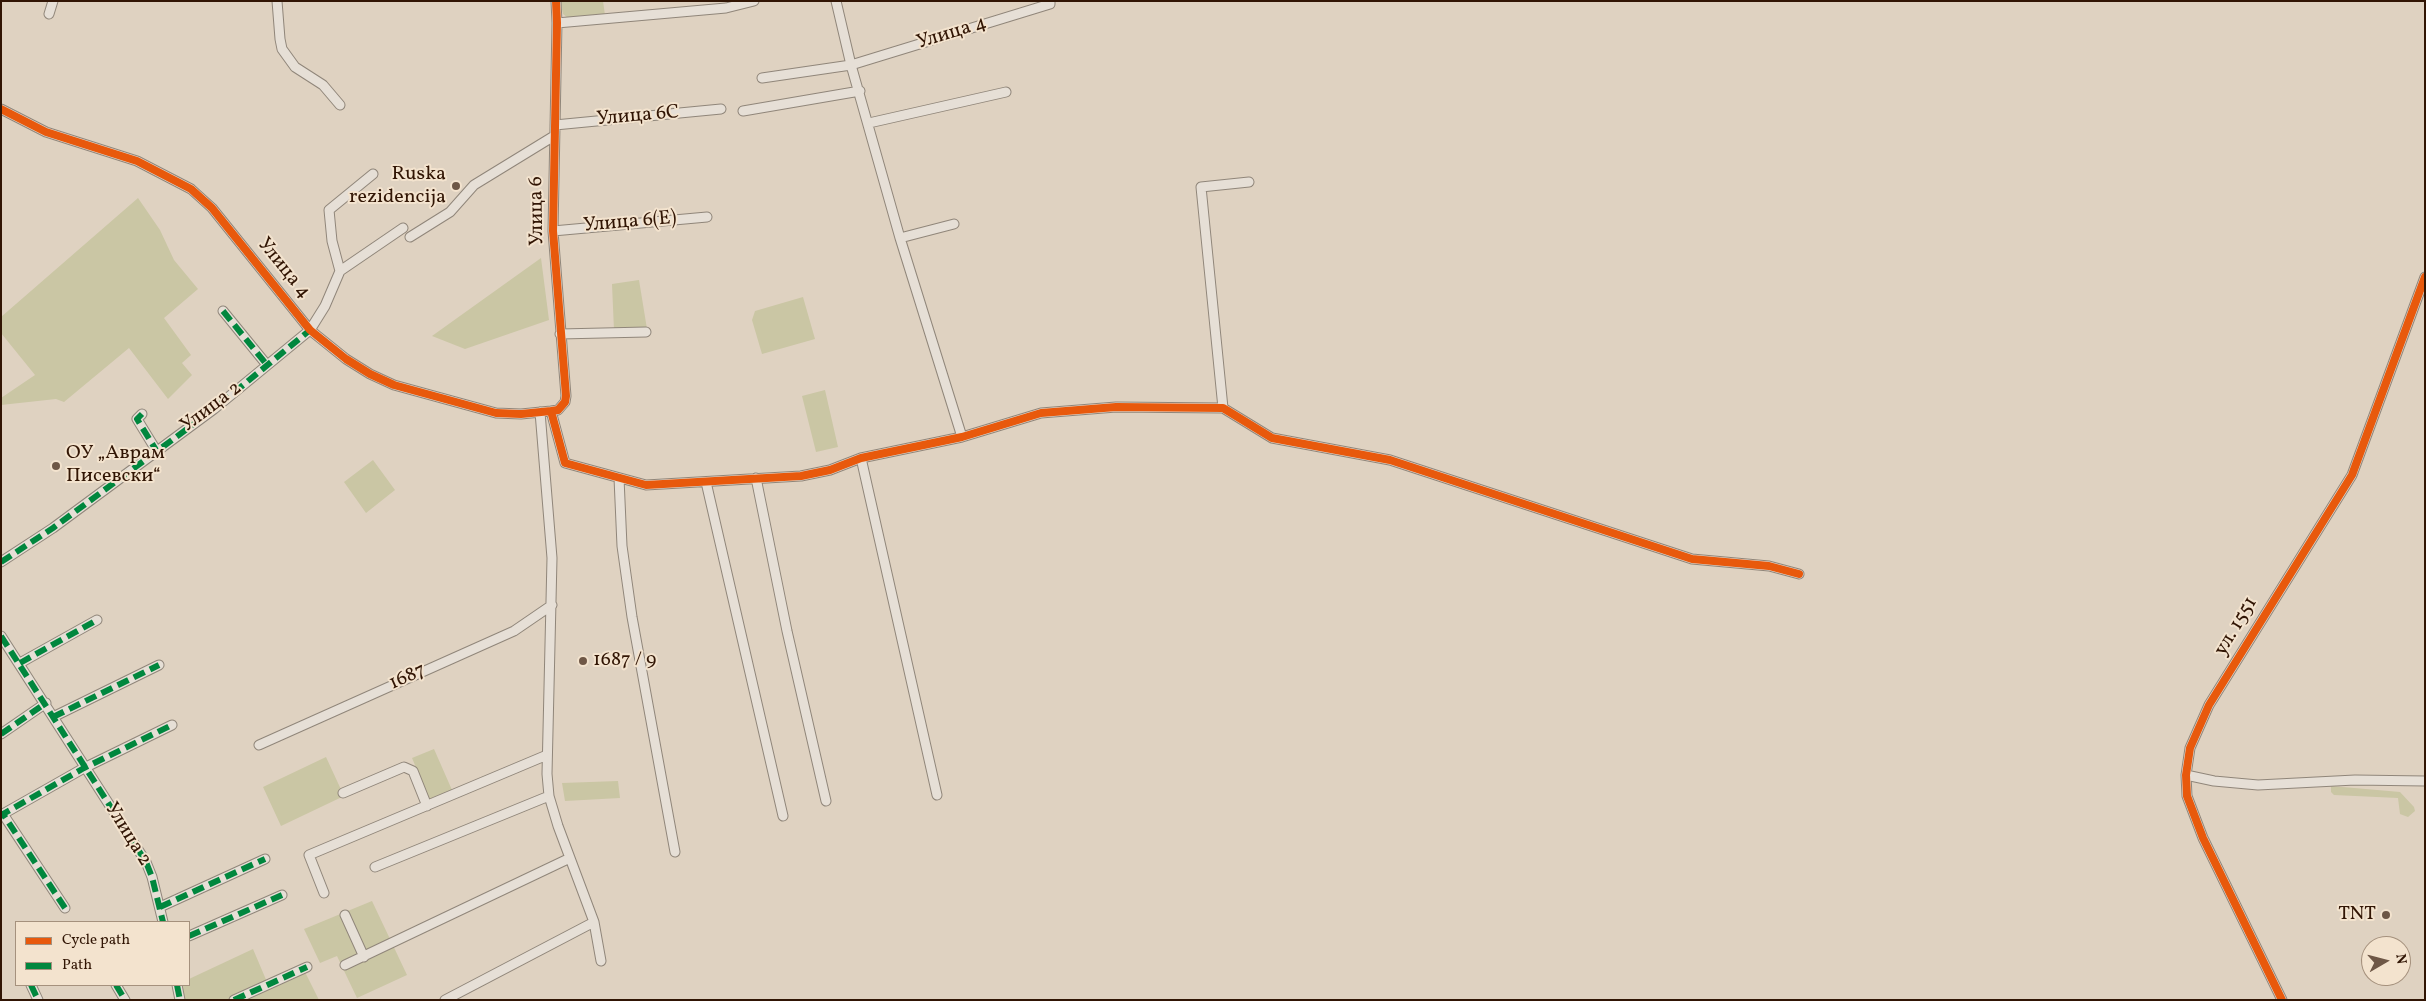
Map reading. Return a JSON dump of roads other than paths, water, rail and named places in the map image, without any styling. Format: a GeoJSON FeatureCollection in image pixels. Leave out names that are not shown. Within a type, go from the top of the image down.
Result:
{"type":"FeatureCollection","features":[{"type":"Feature","properties":{"kind":"street"},"geometry":{"type":"LineString","coordinates":[[49,14],[52,1]]}},
{"type":"Feature","properties":{"kind":"street"},"geometry":{"type":"LineString","coordinates":[[277,1],[282,49],[295,67],[323,85],[340,105]]}},
{"type":"Feature","properties":{"kind":"street","name":"Улица 6"},"geometry":{"type":"LineString","coordinates":[[551,411],[558,410],[565,402],[566,396],[553,231],[558,23],[556,1]]}},
{"type":"Feature","properties":{"kind":"street"},"geometry":{"type":"LineString","coordinates":[[558,23],[726,8],[754,1]]}},
{"type":"Feature","properties":{"kind":"street"},"geometry":{"type":"LineString","coordinates":[[836,1],[851,65],[860,91],[900,238],[962,436]]}},
{"type":"Feature","properties":{"kind":"street","name":"Улица 4"},"geometry":{"type":"LineString","coordinates":[[762,78],[851,65],[1050,4],[1050,1]]}},
{"type":"Feature","properties":{"kind":"street"},"geometry":{"type":"LineString","coordinates":[[743,111],[860,91]]}},
{"type":"Feature","properties":{"kind":"street"},"geometry":{"type":"LineString","coordinates":[[869,123],[1006,92]]}},
{"type":"Feature","properties":{"kind":"street","name":"Улица 4"},"geometry":{"type":"LineString","coordinates":[[1,108],[46,132],[138,161],[191,189],[224,223],[310,330],[346,359],[394,386],[496,412],[521,414],[551,411]]}},
{"type":"Feature","properties":{"kind":"street","name":"Улица 6C"},"geometry":{"type":"LineString","coordinates":[[555,125],[721,109]]}},
{"type":"Feature","properties":{"kind":"street"},"geometry":{"type":"LineString","coordinates":[[410,237],[450,212],[474,185],[554,136]]}},
{"type":"Feature","properties":{"kind":"street"},"geometry":{"type":"LineString","coordinates":[[373,174],[330,210],[332,241],[340,271],[403,228]]}},
{"type":"Feature","properties":{"kind":"street"},"geometry":{"type":"LineString","coordinates":[[1223,408],[1201,187],[1248,182]]}},
{"type":"Feature","properties":{"kind":"street","name":"Улица 6(E)"},"geometry":{"type":"LineString","coordinates":[[553,231],[707,217]]}},
{"type":"Feature","properties":{"kind":"street"},"geometry":{"type":"LineString","coordinates":[[900,238],[954,224]]}},
{"type":"Feature","properties":{"kind":"street","name":"Улица 4"},"geometry":{"type":"LineString","coordinates":[[310,330],[326,306],[340,271]]}},
{"type":"Feature","properties":{"kind":"street","name":"ул. 1551"},"geometry":{"type":"LineString","coordinates":[[2282,1000],[2203,838],[2187,796],[2186,775],[2190,748],[2209,705],[2352,475],[2425,277]]}},
{"type":"Feature","properties":{"kind":"street"},"geometry":{"type":"LineString","coordinates":[[223,311],[267,365]]}},
{"type":"Feature","properties":{"kind":"street","name":"Улица 2"},"geometry":{"type":"LineString","coordinates":[[1,562],[53,528],[156,450],[214,409],[310,330]]}},
{"type":"Feature","properties":{"kind":"street"},"geometry":{"type":"LineString","coordinates":[[560,334],[646,332]]}},
{"type":"Feature","properties":{"kind":"street"},"geometry":{"type":"LineString","coordinates":[[551,411],[565,463],[646,485],[801,476],[830,470],[861,458],[962,436],[1041,413],[1116,407],[1223,408],[1272,438],[1390,460],[1692,559],[1769,566],[1799,574]]}},
{"type":"Feature","properties":{"kind":"street"},"geometry":{"type":"LineString","coordinates":[[540,412],[552,558],[552,647],[548,667],[547,755],[549,796],[594,922],[601,961]]}},
{"type":"Feature","properties":{"kind":"street"},"geometry":{"type":"LineString","coordinates":[[142,414],[137,419],[156,450]]}},
{"type":"Feature","properties":{"kind":"street"},"geometry":{"type":"LineString","coordinates":[[861,458],[937,794]]}},
{"type":"Feature","properties":{"kind":"street"},"geometry":{"type":"LineString","coordinates":[[619,478],[622,546],[632,617],[675,852]]}},
{"type":"Feature","properties":{"kind":"street"},"geometry":{"type":"LineString","coordinates":[[756,478],[787,631],[826,801]]}},
{"type":"Feature","properties":{"kind":"street"},"geometry":{"type":"LineString","coordinates":[[706,482],[782,816]]}},
{"type":"Feature","properties":{"kind":"street","name":"1687"},"geometry":{"type":"LineString","coordinates":[[259,745],[514,631],[552,604]]}},
{"type":"Feature","properties":{"kind":"street"},"geometry":{"type":"LineString","coordinates":[[20,663],[97,620]]}},
{"type":"Feature","properties":{"kind":"street","name":"Улица 2"},"geometry":{"type":"LineString","coordinates":[[1,636],[46,703],[84,768],[146,862],[163,921]]}},
{"type":"Feature","properties":{"kind":"street"},"geometry":{"type":"LineString","coordinates":[[53,717],[158,665]]}},
{"type":"Feature","properties":{"kind":"street"},"geometry":{"type":"LineString","coordinates":[[1,734],[46,703]]}},
{"type":"Feature","properties":{"kind":"street"},"geometry":{"type":"LineString","coordinates":[[65,908],[4,814],[84,768],[172,725]]}},
{"type":"Feature","properties":{"kind":"street"},"geometry":{"type":"LineString","coordinates":[[324,893],[309,855],[547,755]]}},
{"type":"Feature","properties":{"kind":"street"},"geometry":{"type":"LineString","coordinates":[[343,793],[404,767],[413,771],[427,806]]}},
{"type":"Feature","properties":{"kind":"street"},"geometry":{"type":"LineString","coordinates":[[2186,775],[2214,781],[2258,785],[2355,780],[2425,781]]}},
{"type":"Feature","properties":{"kind":"street"},"geometry":{"type":"LineString","coordinates":[[375,866],[549,796]]}},
{"type":"Feature","properties":{"kind":"street"},"geometry":{"type":"LineString","coordinates":[[345,965],[570,858]]}},
{"type":"Feature","properties":{"kind":"street"},"geometry":{"type":"LineString","coordinates":[[160,907],[265,859]]}},
{"type":"Feature","properties":{"kind":"street"},"geometry":{"type":"LineString","coordinates":[[190,936],[282,895]]}},
{"type":"Feature","properties":{"kind":"street"},"geometry":{"type":"LineString","coordinates":[[345,915],[364,956]]}},
{"type":"Feature","properties":{"kind":"street"},"geometry":{"type":"LineString","coordinates":[[446,1000],[594,922]]}},
{"type":"Feature","properties":{"kind":"street"},"geometry":{"type":"LineString","coordinates":[[234,1000],[307,967]]}},
{"type":"Feature","properties":{"kind":"street"},"geometry":{"type":"LineString","coordinates":[[31,986],[38,1000]]}},
{"type":"Feature","properties":{"kind":"street"},"geometry":{"type":"LineString","coordinates":[[117,986],[125,1000]]}},
{"type":"Feature","properties":{"kind":"street"},"geometry":{"type":"LineString","coordinates":[[177,986],[180,1000]]}},
{"type":"Feature","properties":{"kind":"place","name":"Ruska rezidencija"},"geometry":{"type":"Point","coordinates":[456,186]}},
{"type":"Feature","properties":{"kind":"place","name":"ОУ „Аврам Писевски“"},"geometry":{"type":"Point","coordinates":[56,466]}},
{"type":"Feature","properties":{"kind":"place","name":"1687 / 9"},"geometry":{"type":"Point","coordinates":[583,661]}},
{"type":"Feature","properties":{"kind":"place","name":"TNT"},"geometry":{"type":"Point","coordinates":[2386,915]}}]}
